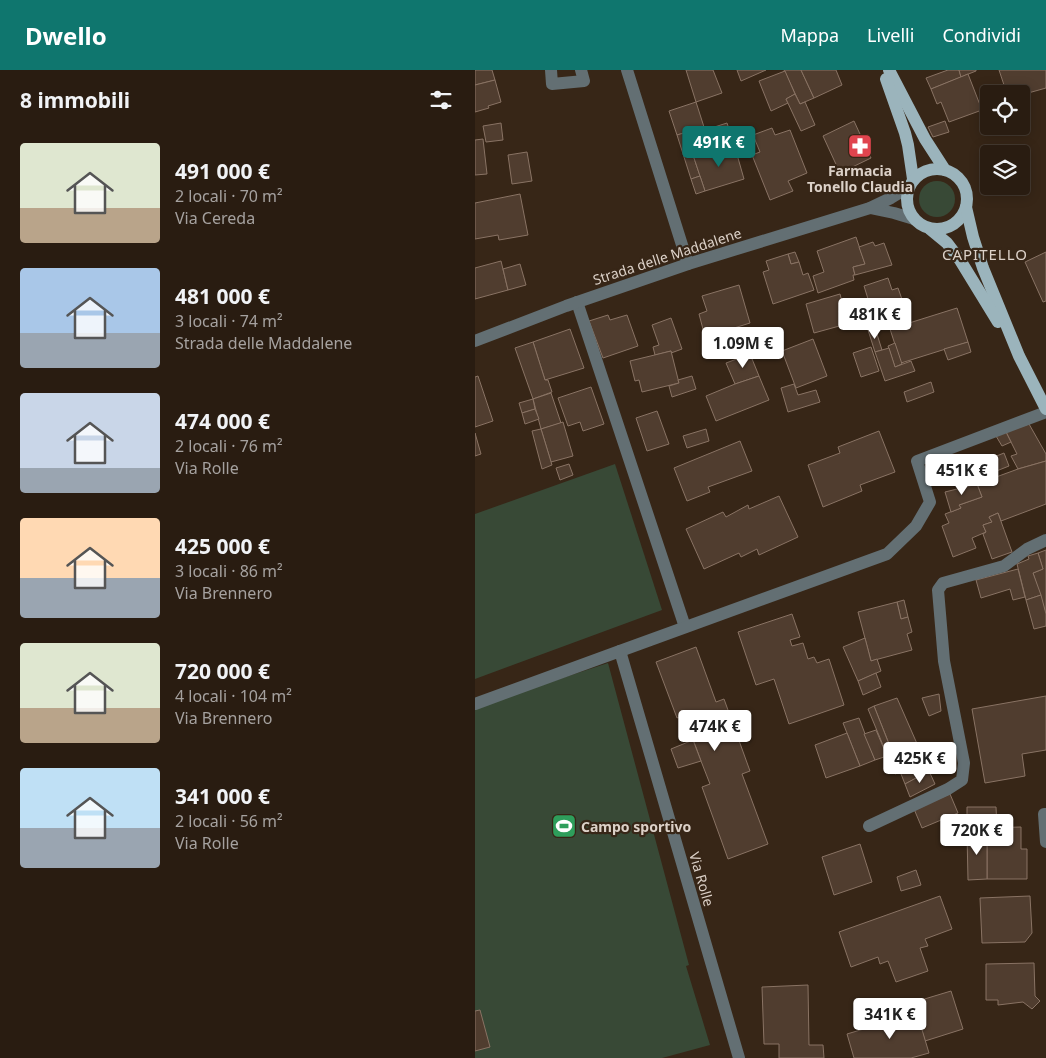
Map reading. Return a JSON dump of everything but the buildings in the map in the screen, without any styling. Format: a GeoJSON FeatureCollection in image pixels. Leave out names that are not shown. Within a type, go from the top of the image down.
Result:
{"type":"FeatureCollection","features":[{"type":"Feature","properties":{"kind":"main road"},"geometry":{"type":"LineString","coordinates":[[883,70],[905,133],[911,183],[906,198],[908,210],[914,220],[930,229],[947,243],[960,260],[1019,356]]}},
{"type":"Feature","properties":{"kind":"main road"},"geometry":{"type":"LineString","coordinates":[[889,70],[925,139],[945,170]]}},
{"type":"Feature","properties":{"kind":"main road"},"geometry":{"type":"LineString","coordinates":[[911,183],[923,172],[934,168],[956,175],[964,184],[973,237],[983,268],[1019,356],[1046,411]]}},
{"type":"Feature","properties":{"kind":"main road"},"geometry":{"type":"LineString","coordinates":[[930,229],[941,230],[952,226],[961,218],[967,208]]}},
{"type":"Feature","properties":{"kind":"street"},"geometry":{"type":"LineString","coordinates":[[551,70],[552,84],[584,81],[581,70]]}},
{"type":"Feature","properties":{"kind":"street"},"geometry":{"type":"LineString","coordinates":[[627,70],[688,264]]}},
{"type":"Feature","properties":{"kind":"street","name":"Strada delle Maddalene"},"geometry":{"type":"LineString","coordinates":[[475,341],[577,302],[688,264],[870,208],[891,198],[911,183]]}},
{"type":"Feature","properties":{"kind":"street","name":"Strada delle Maddalene"},"geometry":{"type":"LineString","coordinates":[[870,208],[914,220]]}},
{"type":"Feature","properties":{"kind":"street"},"geometry":{"type":"LineString","coordinates":[[577,302],[685,627]]}},
{"type":"Feature","properties":{"kind":"street"},"geometry":{"type":"LineString","coordinates":[[475,704],[887,554],[916,526],[930,502],[917,461],[1046,411]]}},
{"type":"Feature","properties":{"kind":"street"},"geometry":{"type":"LineString","coordinates":[[869,826],[948,789],[962,780],[964,763],[945,661],[938,590],[943,583],[1004,566],[1046,540]]}},
{"type":"Feature","properties":{"kind":"street","name":"Via Rolle"},"geometry":{"type":"LineString","coordinates":[[620,651],[739,1058]]}},
{"type":"Feature","properties":{"kind":"street"},"geometry":{"type":"LineString","coordinates":[[1046,814],[1044,814],[1046,842]]}},
{"type":"Feature","properties":{"kind":"green space"},"geometry":{"type":"Polygon","coordinates":[[[937,181],[950,186],[955,199],[950,212],[937,217],[924,212],[919,199],[924,186],[937,181]]]}},
{"type":"Feature","properties":{"kind":"green space"},"geometry":{"type":"Polygon","coordinates":[[[615,464],[662,610],[475,679],[475,514],[615,464]]]}},
{"type":"Feature","properties":{"kind":"green space","name":"Campo sportivo"},"geometry":{"type":"Polygon","coordinates":[[[608,663],[689,965],[686,966],[710,1045],[662,1058],[475,1058],[475,707],[608,663]]]}},
{"type":"Feature","properties":{"kind":"place","name":"Farmacia Tonello Claudia"},"geometry":{"type":"Point","coordinates":[860,146]}},
{"type":"Feature","properties":{"kind":"place","name":"Campo sportivo"},"geometry":{"type":"Point","coordinates":[564,826]}},
{"type":"Feature","properties":{"kind":"district","name":"CAPITELLO"},"geometry":{"type":"Point","coordinates":[985,254]}}]}
